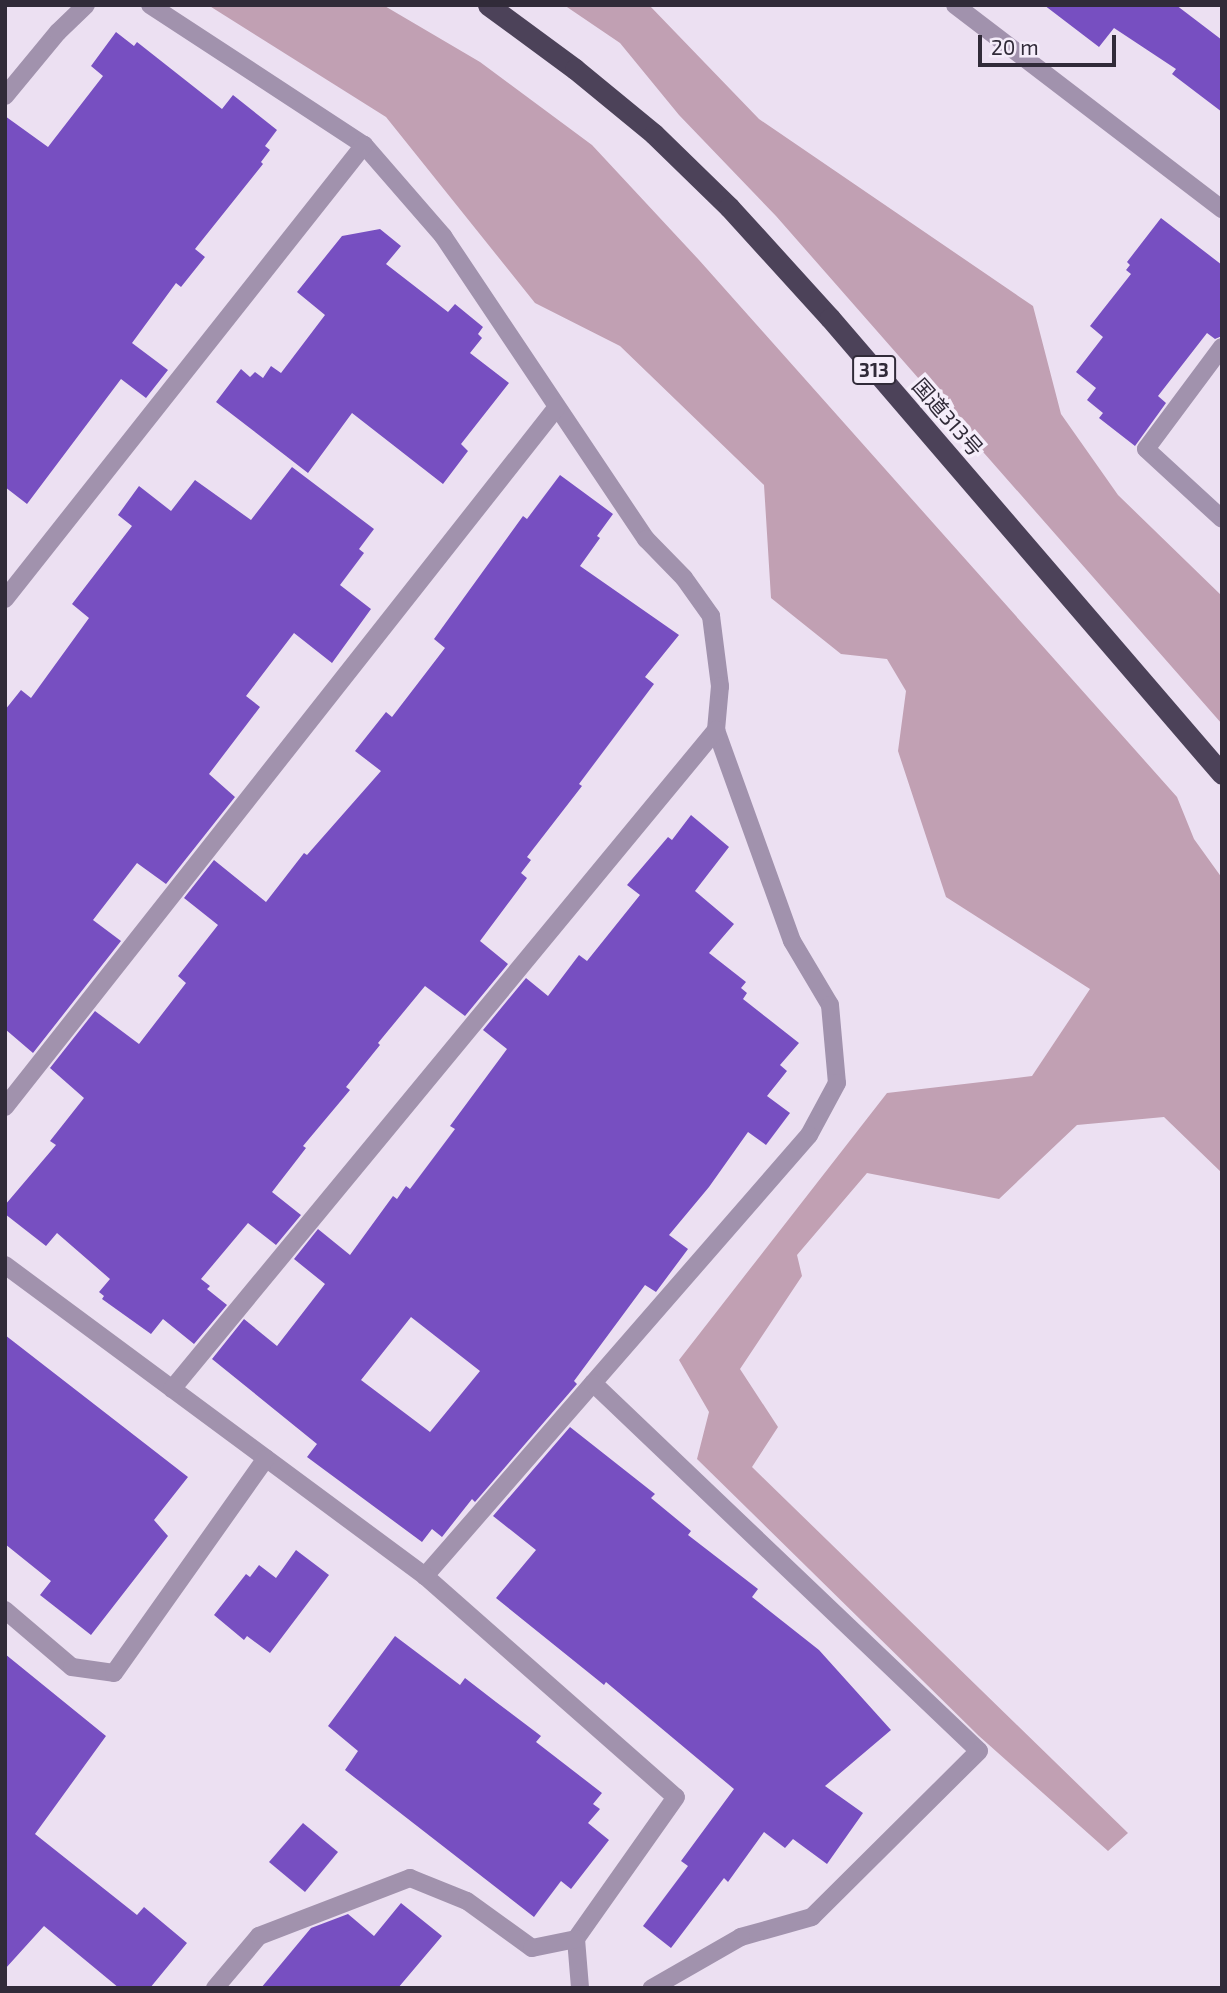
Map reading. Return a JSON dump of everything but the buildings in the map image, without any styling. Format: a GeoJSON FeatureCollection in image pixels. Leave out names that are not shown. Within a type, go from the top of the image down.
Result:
{"type":"FeatureCollection","features":[{"type":"Feature","properties":{"kind":"highway","name":"国道313号"},"geometry":{"type":"LineString","coordinates":[[488,5],[575,69],[654,134],[729,207],[830,318],[1222,774]]}},
{"type":"Feature","properties":{"kind":"street"},"geometry":{"type":"LineString","coordinates":[[5,96],[58,32],[86,5]]}},
{"type":"Feature","properties":{"kind":"street"},"geometry":{"type":"LineString","coordinates":[[150,5],[364,145],[443,236],[646,539],[684,579],[711,616],[720,686],[716,730],[792,941],[830,1005],[837,1083],[809,1135],[425,1576]]}},
{"type":"Feature","properties":{"kind":"street"},"geometry":{"type":"LineString","coordinates":[[955,5],[1222,209]]}},
{"type":"Feature","properties":{"kind":"street"},"geometry":{"type":"LineString","coordinates":[[5,599],[364,145]]}},
{"type":"Feature","properties":{"kind":"street"},"geometry":{"type":"LineString","coordinates":[[1222,347],[1146,449],[1222,519]]}},
{"type":"Feature","properties":{"kind":"street"},"geometry":{"type":"LineString","coordinates":[[5,1107],[556,407]]}},
{"type":"Feature","properties":{"kind":"street"},"geometry":{"type":"LineString","coordinates":[[172,1389],[716,730]]}},
{"type":"Feature","properties":{"kind":"street"},"geometry":{"type":"LineString","coordinates":[[5,1265],[425,1576],[676,1797],[576,1939],[580,1988]]}},
{"type":"Feature","properties":{"kind":"street"},"geometry":{"type":"LineString","coordinates":[[593,1383],[979,1751],[812,1917],[741,1937],[652,1988]]}},
{"type":"Feature","properties":{"kind":"street"},"geometry":{"type":"LineString","coordinates":[[5,1610],[72,1667],[114,1673],[266,1458]]}},
{"type":"Feature","properties":{"kind":"street"},"geometry":{"type":"LineString","coordinates":[[215,1988],[260,1936],[410,1878],[467,1901],[532,1948],[576,1939]]}},
{"type":"Feature","properties":{"kind":"shaded area"},"geometry":{"type":"Polygon","coordinates":[[[208,5],[383,5],[480,62],[592,145],[699,260],[1177,797],[1194,839],[1222,878],[1222,1173],[1164,1117],[1077,1125],[999,1199],[867,1173],[797,1255],[802,1276],[740,1369],[778,1427],[752,1467],[1128,1833],[1108,1851],[979,1736],[697,1459],[709,1412],[679,1360],[887,1093],[1032,1076],[1090,989],[946,897],[898,751],[906,691],[887,659],[841,654],[771,598],[764,485],[620,346],[535,303],[386,117],[208,5]]]}},
{"type":"Feature","properties":{"kind":"shaded area"},"geometry":{"type":"Polygon","coordinates":[[[564,5],[649,5],[759,119],[1033,306],[1061,414],[1118,495],[1222,596],[1222,724],[776,216],[679,115],[620,43],[564,5]]]}}]}
